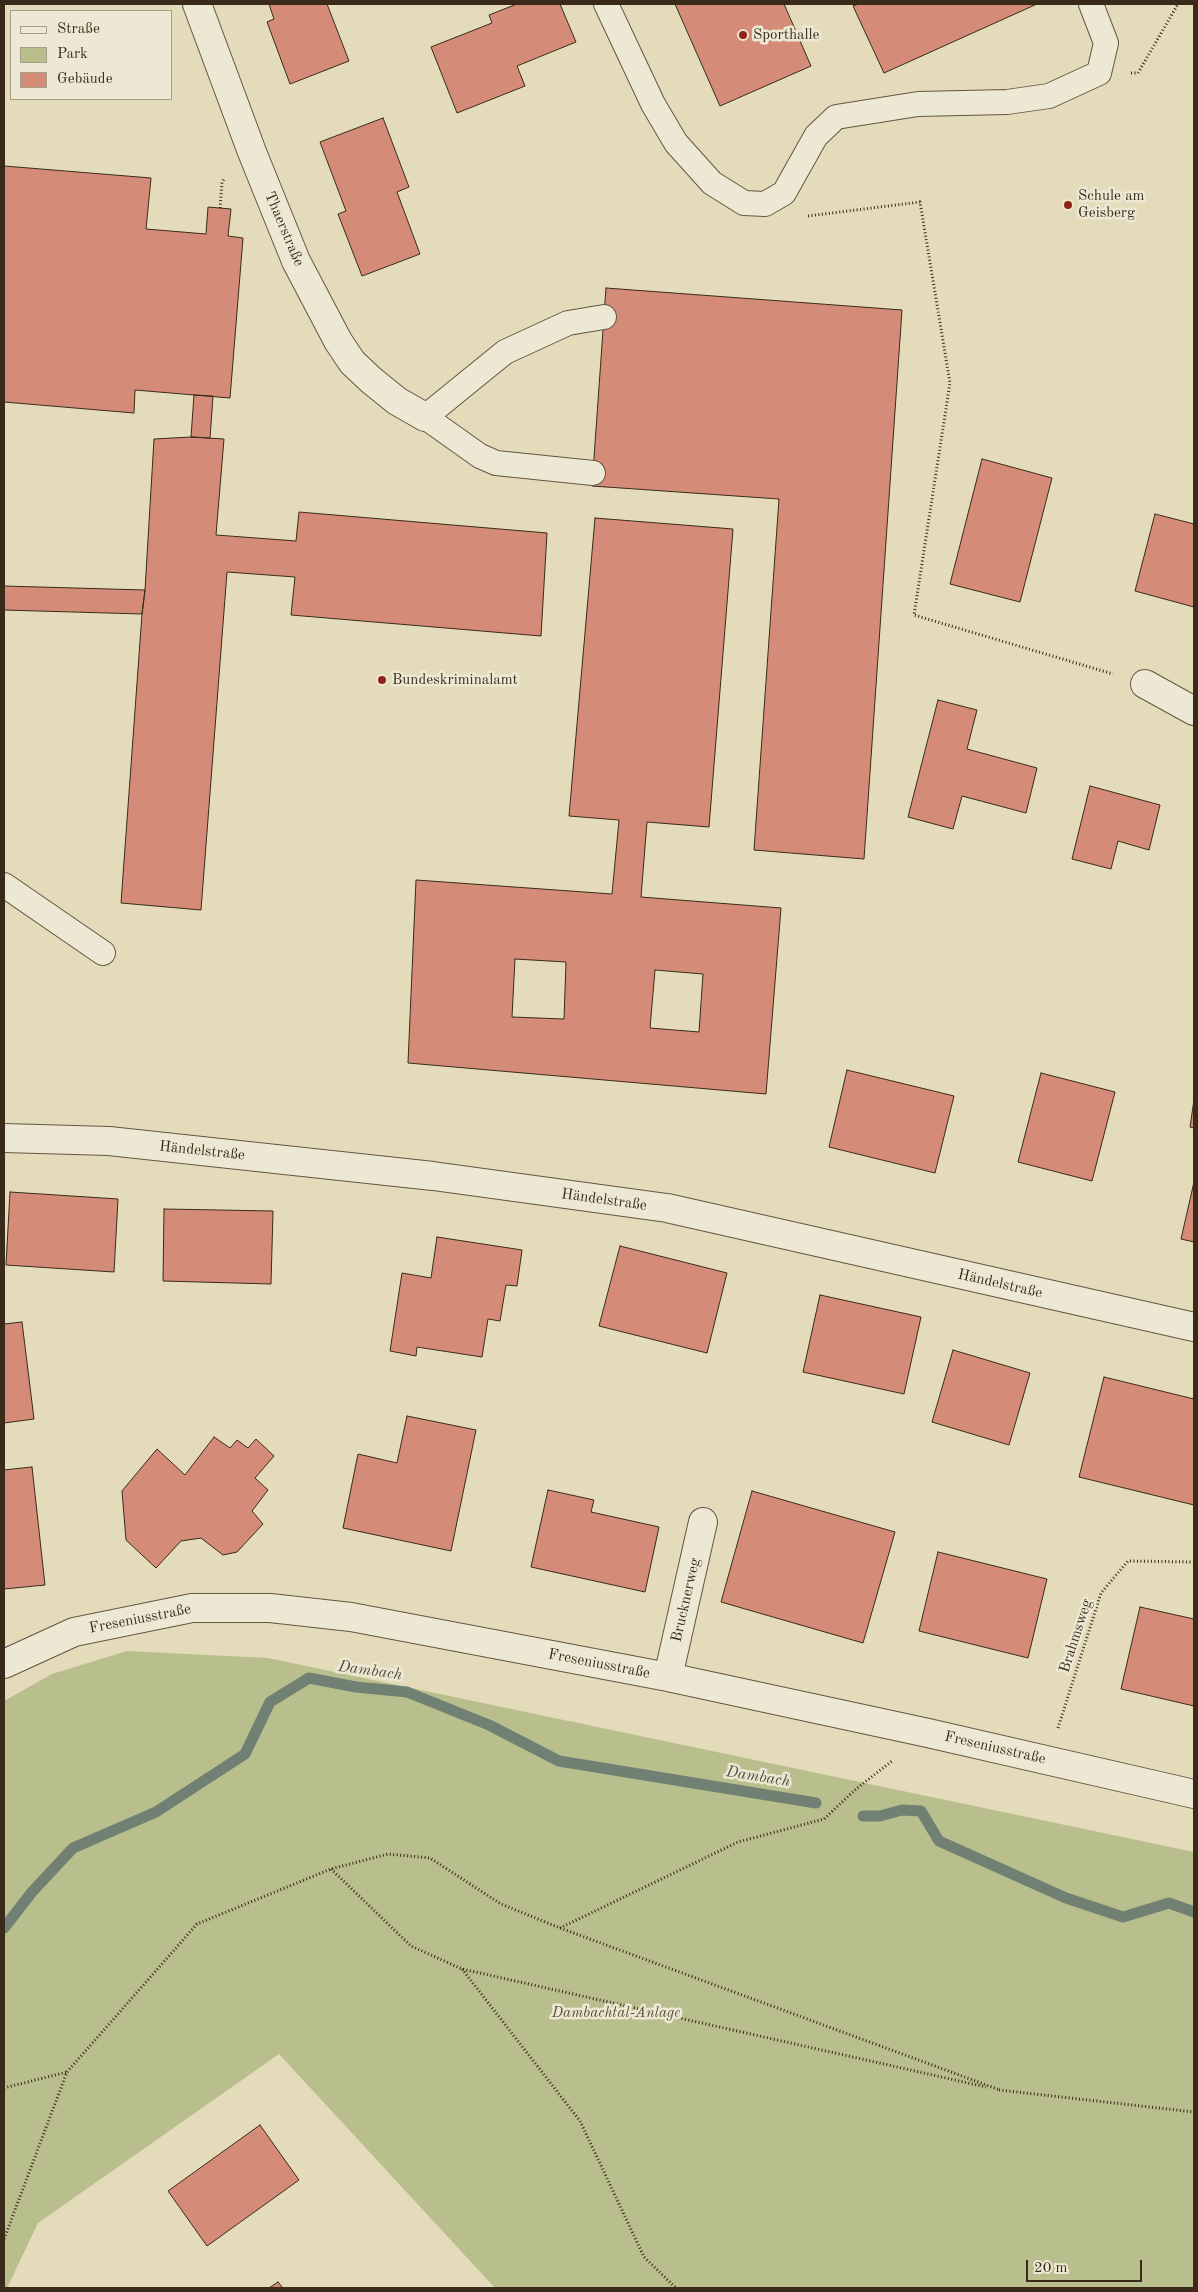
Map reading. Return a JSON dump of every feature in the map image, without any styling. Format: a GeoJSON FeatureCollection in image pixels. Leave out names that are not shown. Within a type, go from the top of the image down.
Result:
{"type":"FeatureCollection","features":[{"type":"Feature","properties":{"kind":"street","name":"Thaerstraße"},"geometry":{"type":"LineString","coordinates":[[197,4],[252,152],[296,261],[338,340],[352,362],[371,380],[397,401],[425,418]]}},
{"type":"Feature","properties":{"kind":"street"},"geometry":{"type":"LineString","coordinates":[[1146,684],[1194,711]]}},
{"type":"Feature","properties":{"kind":"street","name":"Händelstraße"},"geometry":{"type":"LineString","coordinates":[[4,1138],[109,1142],[237,1155],[433,1176],[667,1208],[1194,1327]]}},
{"type":"Feature","properties":{"kind":"street","name":"Brucknerweg"},"geometry":{"type":"LineString","coordinates":[[668,1677],[703,1522]]}},
{"type":"Feature","properties":{"kind":"street","name":"Freseniusstraße"},"geometry":{"type":"LineString","coordinates":[[4,1664],[74,1632],[192,1608],[270,1608],[351,1617],[668,1677],[928,1733],[1194,1794]]}},
{"type":"Feature","properties":{"kind":"lane"},"geometry":{"type":"LineString","coordinates":[[606,4],[653,104],[676,143],[712,183],[744,203],[765,204],[784,194],[816,136],[836,117],[918,104],[1007,102],[1049,96],[1099,73],[1106,43],[1091,4]]}},
{"type":"Feature","properties":{"kind":"lane"},"geometry":{"type":"LineString","coordinates":[[593,473],[496,463],[480,456],[425,418],[505,352],[568,323],[604,317]]}},
{"type":"Feature","properties":{"kind":"lane"},"geometry":{"type":"LineString","coordinates":[[4,885],[103,953]]}},
{"type":"Feature","properties":{"kind":"path"},"geometry":{"type":"LineString","coordinates":[[1099,73],[1138,73],[1178,4]]}},
{"type":"Feature","properties":{"kind":"path"},"geometry":{"type":"LineString","coordinates":[[220,208],[221,192]]}},
{"type":"Feature","properties":{"kind":"path"},"geometry":{"type":"LineString","coordinates":[[784,194],[809,216],[920,202],[950,383],[914,615],[1146,684]]}},
{"type":"Feature","properties":{"kind":"path","name":"Brahmsweg"},"geometry":{"type":"LineString","coordinates":[[1048,1760],[1101,1593],[1128,1561],[1194,1562]]}},
{"type":"Feature","properties":{"kind":"path"},"geometry":{"type":"LineString","coordinates":[[560,1928],[738,1842],[824,1819],[856,1789],[928,1733]]}},
{"type":"Feature","properties":{"kind":"path"},"geometry":{"type":"LineString","coordinates":[[4,2239],[67,2072],[197,1924],[331,1869],[388,1854],[430,1858],[501,1904],[560,1928],[1000,2090]]}},
{"type":"Feature","properties":{"kind":"path"},"geometry":{"type":"LineString","coordinates":[[331,1869],[411,1946],[462,1969],[1000,2090],[1194,2112]]}},
{"type":"Feature","properties":{"kind":"path"},"geometry":{"type":"LineString","coordinates":[[462,1969],[580,2121],[644,2257],[676,2288]]}},
{"type":"Feature","properties":{"kind":"path"},"geometry":{"type":"LineString","coordinates":[[4,2088],[67,2072]]}},
{"type":"Feature","properties":{"kind":"green space","name":"Dambachtal-Anlage"},"geometry":{"type":"Polygon","coordinates":[[[127,1651],[268,1658],[1194,1852],[1194,2288],[495,2288],[279,2054],[38,2223],[7,2288],[4,2288],[4,1701],[52,1674],[127,1651]]]}},
{"type":"Feature","properties":{"kind":"building"},"geometry":{"type":"Polygon","coordinates":[[[269,4],[327,4],[349,61],[290,84],[267,22],[274,19],[269,4]]]}},
{"type":"Feature","properties":{"kind":"building"},"geometry":{"type":"Polygon","coordinates":[[[517,4],[560,4],[576,42],[517,66],[525,86],[457,113],[431,47],[492,23],[489,15],[517,4]]]}},
{"type":"Feature","properties":{"kind":"building","name":"Sporthalle"},"geometry":{"type":"Polygon","coordinates":[[[675,4],[784,4],[811,66],[720,106],[675,4]]]}},
{"type":"Feature","properties":{"kind":"building"},"geometry":{"type":"Polygon","coordinates":[[[859,4],[1037,4],[884,73],[853,6],[859,4]]]}},
{"type":"Feature","properties":{"kind":"building"},"geometry":{"type":"Polygon","coordinates":[[[383,118],[409,187],[397,192],[420,254],[362,276],[338,214],[346,211],[320,142],[383,118]]]}},
{"type":"Feature","properties":{"kind":"building"},"geometry":{"type":"Polygon","coordinates":[[[4,166],[151,178],[146,229],[206,234],[208,207],[231,209],[228,236],[243,238],[230,398],[135,390],[134,413],[4,402],[4,166]]]}},
{"type":"Feature","properties":{"kind":"building"},"geometry":{"type":"Polygon","coordinates":[[[606,288],[902,310],[864,859],[754,850],[779,499],[592,486],[606,288]]]}},
{"type":"Feature","properties":{"kind":"building"},"geometry":{"type":"Polygon","coordinates":[[[194,395],[213,396],[210,438],[191,437],[194,395]]]}},
{"type":"Feature","properties":{"kind":"building"},"geometry":{"type":"Polygon","coordinates":[[[191,437],[224,439],[216,535],[296,541],[299,512],[547,533],[541,636],[291,615],[295,577],[227,572],[201,910],[121,903],[145,590],[154,439],[191,437]]]}},
{"type":"Feature","properties":{"kind":"building"},"geometry":{"type":"Polygon","coordinates":[[[982,459],[1052,478],[1020,602],[950,584],[982,459]]]}},
{"type":"Feature","properties":{"kind":"building"},"geometry":{"type":"Polygon","coordinates":[[[1155,514],[1194,524],[1194,607],[1135,591],[1155,514]]]}},
{"type":"Feature","properties":{"kind":"building"},"geometry":{"type":"Polygon","coordinates":[[[595,518],[733,529],[709,827],[647,822],[641,897],[781,908],[766,1094],[408,1063],[416,880],[612,894],[619,820],[569,816],[595,518]],[[515,959],[512,1017],[564,1019],[566,962],[515,959]],[[655,970],[650,1028],[699,1032],[703,974],[655,970]]]}},
{"type":"Feature","properties":{"kind":"building"},"geometry":{"type":"Polygon","coordinates":[[[4,586],[145,590],[142,614],[4,610],[4,586]]]}},
{"type":"Feature","properties":{"kind":"building"},"geometry":{"type":"Polygon","coordinates":[[[938,700],[977,710],[967,749],[1037,768],[1026,813],[962,796],[953,829],[908,817],[938,700]]]}},
{"type":"Feature","properties":{"kind":"building"},"geometry":{"type":"Polygon","coordinates":[[[1090,786],[1160,805],[1149,850],[1118,841],[1111,869],[1072,859],[1090,786]]]}},
{"type":"Feature","properties":{"kind":"building"},"geometry":{"type":"Polygon","coordinates":[[[847,1070],[954,1096],[935,1173],[829,1147],[847,1070]]]}},
{"type":"Feature","properties":{"kind":"building"},"geometry":{"type":"Polygon","coordinates":[[[1041,1073],[1115,1092],[1092,1181],[1018,1162],[1041,1073]]]}},
{"type":"Feature","properties":{"kind":"building"},"geometry":{"type":"Polygon","coordinates":[[[1194,1100],[1194,1128],[1190,1127],[1194,1100]]]}},
{"type":"Feature","properties":{"kind":"building"},"geometry":{"type":"Polygon","coordinates":[[[1194,1182],[1194,1242],[1181,1239],[1194,1182]]]}},
{"type":"Feature","properties":{"kind":"building"},"geometry":{"type":"Polygon","coordinates":[[[10,1192],[118,1199],[114,1272],[6,1265],[10,1192]]]}},
{"type":"Feature","properties":{"kind":"building"},"geometry":{"type":"Polygon","coordinates":[[[164,1209],[273,1211],[271,1284],[163,1281],[164,1209]]]}},
{"type":"Feature","properties":{"kind":"building"},"geometry":{"type":"Polygon","coordinates":[[[437,1237],[522,1250],[517,1286],[506,1285],[500,1321],[488,1319],[482,1357],[417,1347],[416,1356],[390,1351],[402,1273],[431,1278],[437,1237]]]}},
{"type":"Feature","properties":{"kind":"building"},"geometry":{"type":"Polygon","coordinates":[[[620,1246],[727,1273],[707,1353],[599,1326],[620,1246]]]}},
{"type":"Feature","properties":{"kind":"building"},"geometry":{"type":"Polygon","coordinates":[[[820,1295],[921,1317],[904,1394],[803,1372],[820,1295]]]}},
{"type":"Feature","properties":{"kind":"building"},"geometry":{"type":"Polygon","coordinates":[[[22,1322],[34,1419],[4,1423],[4,1324],[22,1322]]]}},
{"type":"Feature","properties":{"kind":"building"},"geometry":{"type":"Polygon","coordinates":[[[953,1350],[1030,1373],[1009,1445],[932,1422],[953,1350]]]}},
{"type":"Feature","properties":{"kind":"building"},"geometry":{"type":"Polygon","coordinates":[[[1104,1377],[1194,1399],[1194,1505],[1079,1477],[1104,1377]]]}},
{"type":"Feature","properties":{"kind":"building"},"geometry":{"type":"Polygon","coordinates":[[[407,1416],[476,1430],[451,1551],[343,1528],[358,1454],[397,1463],[407,1416]]]}},
{"type":"Feature","properties":{"kind":"building"},"geometry":{"type":"Polygon","coordinates":[[[214,1437],[230,1448],[237,1440],[248,1448],[256,1439],[274,1456],[255,1478],[268,1490],[252,1511],[263,1524],[237,1552],[223,1555],[201,1538],[181,1541],[156,1568],[126,1540],[122,1491],[157,1449],[185,1475],[214,1437]]]}},
{"type":"Feature","properties":{"kind":"building"},"geometry":{"type":"Polygon","coordinates":[[[32,1467],[45,1585],[4,1589],[4,1470],[32,1467]]]}},
{"type":"Feature","properties":{"kind":"building"},"geometry":{"type":"Polygon","coordinates":[[[548,1490],[594,1500],[591,1512],[659,1527],[645,1592],[531,1567],[548,1490]]]}},
{"type":"Feature","properties":{"kind":"building"},"geometry":{"type":"Polygon","coordinates":[[[752,1491],[895,1532],[863,1643],[721,1602],[752,1491]]]}},
{"type":"Feature","properties":{"kind":"building"},"geometry":{"type":"Polygon","coordinates":[[[938,1552],[1047,1579],[1028,1658],[919,1631],[938,1552]]]}},
{"type":"Feature","properties":{"kind":"building"},"geometry":{"type":"Polygon","coordinates":[[[1140,1607],[1194,1619],[1194,1706],[1121,1689],[1140,1607]]]}},
{"type":"Feature","properties":{"kind":"building"},"geometry":{"type":"Polygon","coordinates":[[[260,2125],[299,2180],[207,2246],[168,2191],[260,2125]]]}},
{"type":"Feature","properties":{"kind":"building"},"geometry":{"type":"Polygon","coordinates":[[[278,2282],[283,2288],[269,2288],[278,2282]]]}},
{"type":"Feature","properties":{"kind":"waterway","name":"Dambach"},"geometry":{"type":"LineString","coordinates":[[4,1928],[32,1892],[73,1848],[156,1812],[245,1754],[270,1702],[309,1678],[356,1687],[407,1692],[489,1725],[559,1761],[816,1803]]}},
{"type":"Feature","properties":{"kind":"waterway","name":"Dambach"},"geometry":{"type":"LineString","coordinates":[[863,1816],[880,1816],[902,1810],[921,1811],[939,1841],[1066,1898],[1123,1917],[1169,1903],[1194,1912]]}},
{"type":"Feature","properties":{"kind":"place","name":"Sporthalle"},"geometry":{"type":"Point","coordinates":[743,35]}},
{"type":"Feature","properties":{"kind":"place","name":"Schule am Geisberg"},"geometry":{"type":"Point","coordinates":[1068,205]}},
{"type":"Feature","properties":{"kind":"place","name":"Bundeskriminalamt"},"geometry":{"type":"Point","coordinates":[382,680]}}]}
